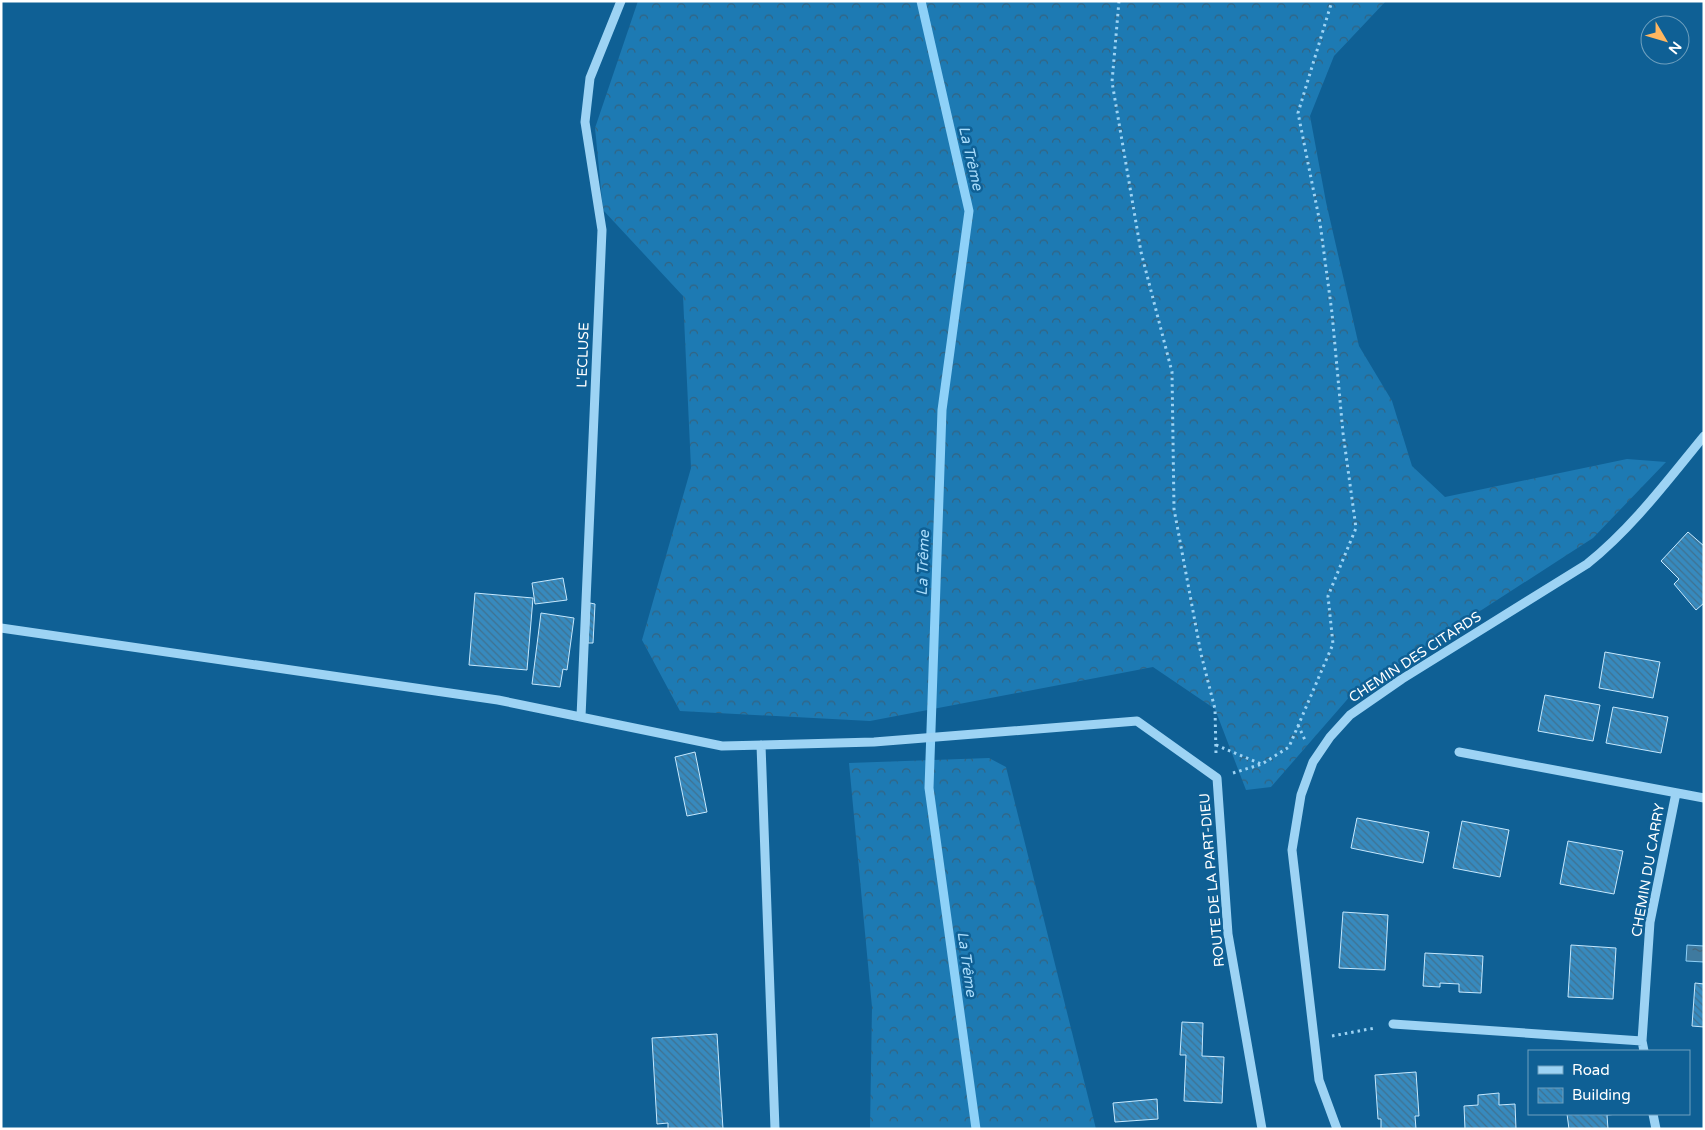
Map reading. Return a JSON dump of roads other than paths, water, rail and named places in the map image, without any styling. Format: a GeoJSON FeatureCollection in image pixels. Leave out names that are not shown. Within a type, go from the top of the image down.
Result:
{"type":"FeatureCollection","features":[{"type":"Feature","properties":{"kind":"street","name":"L'ECLUSE"},"geometry":{"type":"LineString","coordinates":[[581,717],[602,230],[585,122],[590,78],[621,1]]}},
{"type":"Feature","properties":{"kind":"street","name":"CHEMIN DES CITARDS"},"geometry":{"type":"LineString","coordinates":[[1337,1129],[1319,1080],[1292,850],[1300,795],[1319,754],[1330,737],[1350,715],[1402,678],[1588,564],[1615,542],[1641,514],[1704,436]]}},
{"type":"Feature","properties":{"kind":"street","name":"ROUTE DE LA PART-DIEU"},"geometry":{"type":"LineString","coordinates":[[1,628],[488,698],[722,746],[874,742],[1137,721],[1217,778],[1228,934],[1262,1129]]}},
{"type":"Feature","properties":{"kind":"street"},"geometry":{"type":"LineString","coordinates":[[761,745],[775,1129]]}},
{"type":"Feature","properties":{"kind":"street","name":"CHEMIN DU CARRY"},"geometry":{"type":"LineString","coordinates":[[1459,752],[1704,798]]}},
{"type":"Feature","properties":{"kind":"street","name":"CHEMIN DU CARRY"},"geometry":{"type":"LineString","coordinates":[[1644,1050],[1642,1041],[1650,922],[1676,793]]}},
{"type":"Feature","properties":{"kind":"street"},"geometry":{"type":"LineString","coordinates":[[1393,1024],[1642,1041]]}},
{"type":"Feature","properties":{"kind":"street"},"geometry":{"type":"LineString","coordinates":[[1653,1115],[1656,1129]]}},
{"type":"Feature","properties":{"kind":"water"},"geometry":{"type":"Polygon","coordinates":[[[1687,945],[1704,946],[1704,962],[1686,961],[1687,945]]]}},
{"type":"Feature","properties":{"kind":"waterway","name":"La Trême"},"geometry":{"type":"LineString","coordinates":[[921,1],[969,211],[942,410],[929,788],[976,1129]]}}]}
